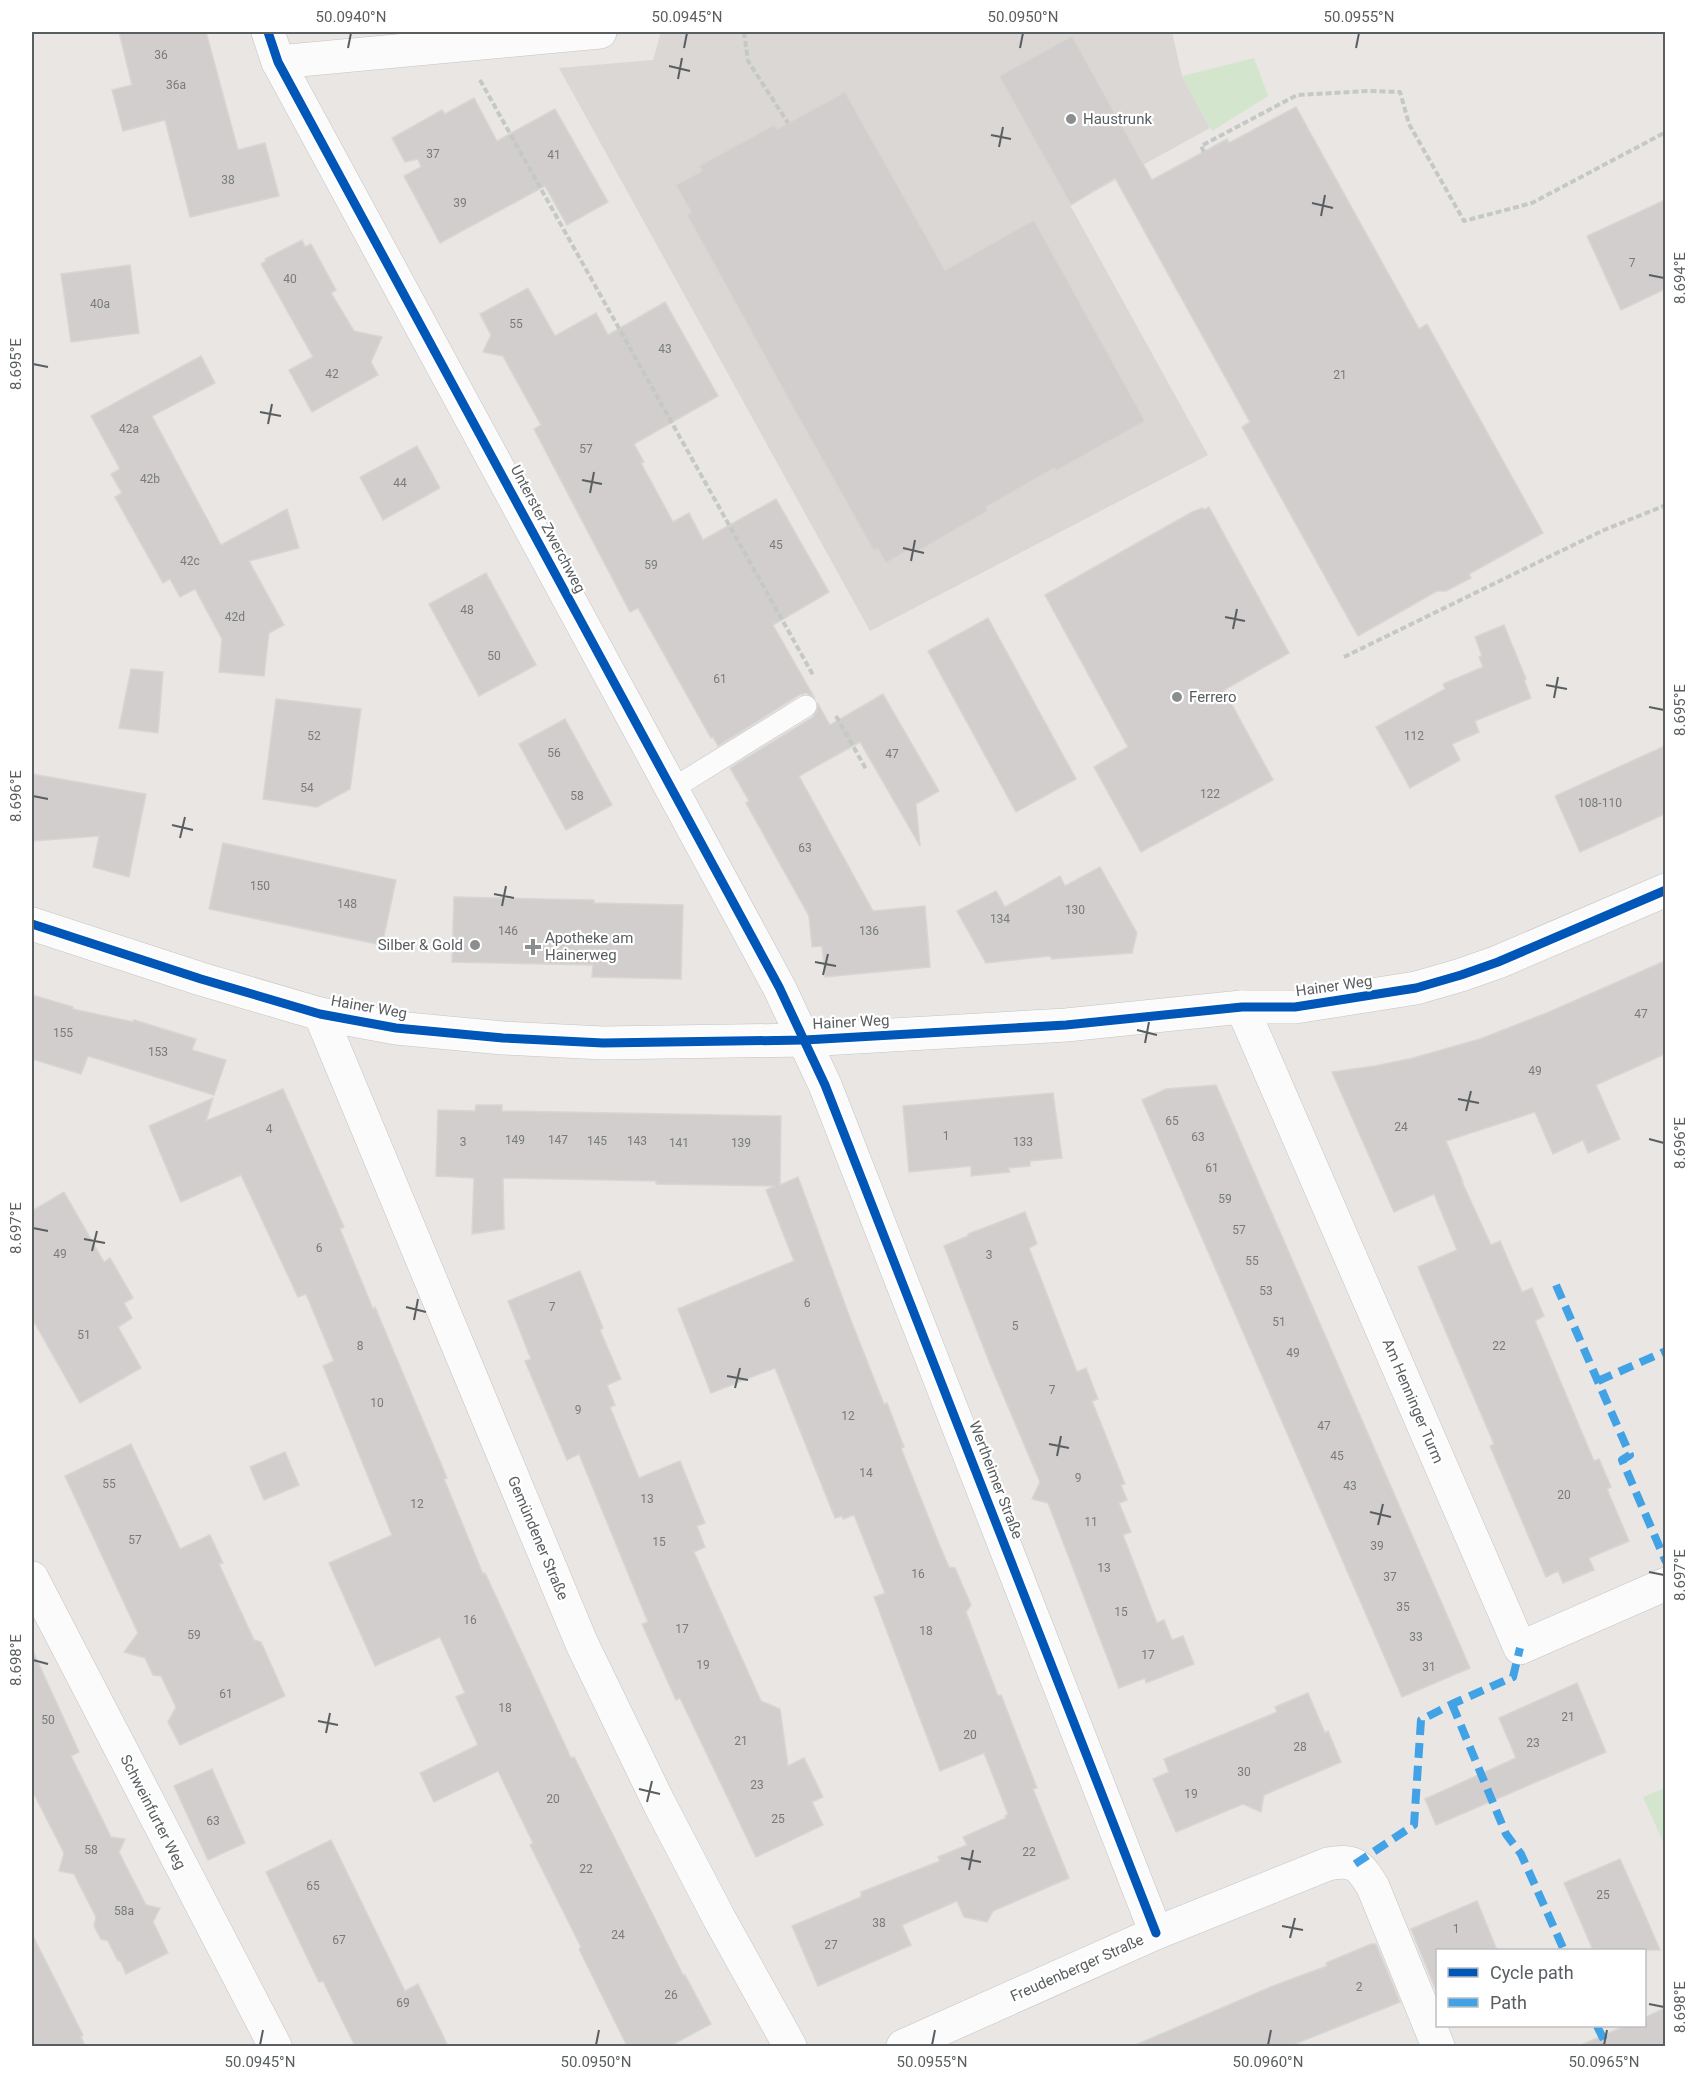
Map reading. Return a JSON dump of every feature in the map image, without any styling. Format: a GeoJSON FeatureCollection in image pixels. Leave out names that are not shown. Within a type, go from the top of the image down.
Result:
{"type":"FeatureCollection","features":[{"type":"Feature","properties":{"kind":"street","name":"Unterster Zwerchweg"},"geometry":{"type":"LineString","coordinates":[[268,32],[278,62],[672,789],[805,1040]]}},
{"type":"Feature","properties":{"kind":"street"},"geometry":{"type":"LineString","coordinates":[[278,62],[600,32]]}},
{"type":"Feature","properties":{"kind":"street","name":"Hainer Weg"},"geometry":{"type":"LineString","coordinates":[[32,924],[201,979],[320,1014],[396,1028],[503,1038],[603,1043],[805,1040],[1066,1025],[1242,1008],[1295,1007],[1416,988],[1498,962],[1665,890]]}},
{"type":"Feature","properties":{"kind":"street","name":"Am Henninger Turm"},"geometry":{"type":"LineString","coordinates":[[1242,1008],[1520,1648],[1665,1584]]}},
{"type":"Feature","properties":{"kind":"street","name":"Gemündener Straße"},"geometry":{"type":"LineString","coordinates":[[320,1014],[582,1644],[686,1855],[790,2046]]}},
{"type":"Feature","properties":{"kind":"street","name":"Wertheimer Straße"},"geometry":{"type":"LineString","coordinates":[[805,1040],[825,1085],[1156,1933]]}},
{"type":"Feature","properties":{"kind":"street","name":"Schweinfurter Weg"},"geometry":{"type":"LineString","coordinates":[[32,1578],[275,2046]]}},
{"type":"Feature","properties":{"kind":"street","name":"Freudenberger Straße"},"geometry":{"type":"LineString","coordinates":[[903,2046],[1156,1933],[1328,1864],[1340,1862],[1355,1864],[1364,1872],[1372,1887],[1438,2046]]}},
{"type":"Feature","properties":{"kind":"lane"},"geometry":{"type":"LineString","coordinates":[[672,789],[806,706]]}},
{"type":"Feature","properties":{"kind":"path"},"geometry":{"type":"LineString","coordinates":[[744,32],[748,61],[788,123]]}},
{"type":"Feature","properties":{"kind":"path"},"geometry":{"type":"LineString","coordinates":[[460,45],[814,676]]}},
{"type":"Feature","properties":{"kind":"path"},"geometry":{"type":"LineString","coordinates":[[1204,152],[1201,146],[1297,95],[1368,91],[1400,92],[1409,124],[1464,221],[1532,203],[1665,132]]}},
{"type":"Feature","properties":{"kind":"path"},"geometry":{"type":"LineString","coordinates":[[1344,657],[1604,530],[1665,505]]}},
{"type":"Feature","properties":{"kind":"path"},"geometry":{"type":"LineString","coordinates":[[831,707],[866,769]]}},
{"type":"Feature","properties":{"kind":"shaded area"},"geometry":{"type":"Polygon","coordinates":[[[661,32],[1172,32],[1182,76],[1210,128],[1070,205],[1208,455],[870,631],[559,68],[653,60],[661,32]]]}},
{"type":"Feature","properties":{"kind":"green space"},"geometry":{"type":"Polygon","coordinates":[[[1254,58],[1268,96],[1212,131],[1182,76],[1254,58]]]}},
{"type":"Feature","properties":{"kind":"green space"},"geometry":{"type":"Polygon","coordinates":[[[1665,1788],[1665,1846],[1643,1797],[1665,1788]]]}},
{"type":"Feature","properties":{"kind":"building"},"geometry":{"type":"Polygon","coordinates":[[[119,32],[206,32],[238,150],[265,143],[279,196],[190,217],[165,120],[123,131],[112,90],[132,85],[119,32]]]}},
{"type":"Feature","properties":{"kind":"building"},"geometry":{"type":"Polygon","coordinates":[[[1072,36],[1152,180],[1227,139],[1229,143],[1296,107],[1419,329],[1427,324],[1543,533],[1469,574],[1471,578],[1446,591],[1437,591],[1358,636],[1242,427],[1250,422],[1115,178],[1071,205],[999,76],[1072,36]]]}},
{"type":"Feature","properties":{"kind":"building"},"geometry":{"type":"Polygon","coordinates":[[[845,92],[945,270],[1034,220],[1145,421],[1056,471],[1054,468],[986,507],[988,511],[915,553],[912,548],[886,563],[878,549],[874,551],[799,418],[687,215],[691,212],[676,185],[702,171],[699,166],[774,125],[777,129],[845,92]]]}},
{"type":"Feature","properties":{"kind":"building"},"geometry":{"type":"Polygon","coordinates":[[[474,98],[497,141],[555,109],[608,202],[567,225],[545,186],[440,243],[404,176],[421,167],[418,159],[405,162],[392,138],[442,110],[445,114],[474,98]]]}},
{"type":"Feature","properties":{"kind":"building"},"geometry":{"type":"Polygon","coordinates":[[[1665,200],[1665,289],[1621,310],[1587,236],[1665,200]]]}},
{"type":"Feature","properties":{"kind":"building"},"geometry":{"type":"Polygon","coordinates":[[[302,240],[305,247],[311,244],[336,290],[331,293],[354,331],[382,337],[371,362],[378,375],[312,412],[289,370],[313,357],[261,264],[266,261],[265,259],[302,240]]]}},
{"type":"Feature","properties":{"kind":"building"},"geometry":{"type":"Polygon","coordinates":[[[130,265],[139,333],[71,342],[61,274],[130,265]]]}},
{"type":"Feature","properties":{"kind":"building"},"geometry":{"type":"Polygon","coordinates":[[[528,288],[555,336],[596,313],[608,335],[665,302],[718,396],[634,444],[644,462],[641,463],[673,522],[689,513],[703,540],[776,499],[829,592],[773,625],[814,697],[806,693],[799,695],[718,746],[713,737],[711,738],[638,608],[630,612],[534,429],[541,425],[503,356],[483,352],[491,335],[480,314],[528,288]]]}},
{"type":"Feature","properties":{"kind":"building"},"geometry":{"type":"Polygon","coordinates":[[[201,356],[215,383],[152,416],[221,545],[287,509],[299,548],[249,561],[284,625],[269,633],[264,676],[219,672],[222,639],[195,589],[180,597],[170,579],[163,583],[115,497],[122,493],[111,474],[120,469],[91,416],[201,356]]]}},
{"type":"Feature","properties":{"kind":"building"},"geometry":{"type":"Polygon","coordinates":[[[417,446],[440,488],[383,520],[360,477],[417,446]]]}},
{"type":"Feature","properties":{"kind":"building"},"geometry":{"type":"Polygon","coordinates":[[[1209,507],[1289,653],[1224,690],[1273,780],[1141,852],[1094,767],[1128,747],[1045,595],[1192,512],[1209,507]]]}},
{"type":"Feature","properties":{"kind":"building"},"geometry":{"type":"Polygon","coordinates":[[[486,573],[536,665],[479,696],[429,604],[486,573]]]}},
{"type":"Feature","properties":{"kind":"building"},"geometry":{"type":"Polygon","coordinates":[[[988,618],[1076,779],[1016,812],[928,651],[988,618]]]}},
{"type":"Feature","properties":{"kind":"building"},"geometry":{"type":"Polygon","coordinates":[[[1504,625],[1526,679],[1524,680],[1531,698],[1475,721],[1479,732],[1452,744],[1460,760],[1410,788],[1376,727],[1445,689],[1443,684],[1483,667],[1479,657],[1482,656],[1475,637],[1504,625]]]}},
{"type":"Feature","properties":{"kind":"building"},"geometry":{"type":"Polygon","coordinates":[[[131,669],[163,672],[158,733],[119,728],[131,669]]]}},
{"type":"Feature","properties":{"kind":"building"},"geometry":{"type":"Polygon","coordinates":[[[883,694],[939,791],[916,804],[920,846],[860,742],[799,776],[873,911],[925,906],[930,967],[825,977],[822,946],[812,947],[809,916],[746,803],[749,801],[730,768],[813,717],[818,704],[830,725],[883,694]]]}},
{"type":"Feature","properties":{"kind":"building"},"geometry":{"type":"Polygon","coordinates":[[[276,699],[361,709],[350,789],[317,807],[263,799],[276,699]]]}},
{"type":"Feature","properties":{"kind":"building"},"geometry":{"type":"Polygon","coordinates":[[[565,719],[612,805],[566,830],[519,744],[565,719]]]}},
{"type":"Feature","properties":{"kind":"building"},"geometry":{"type":"Polygon","coordinates":[[[1665,746],[1665,814],[1580,852],[1555,796],[1665,746]]]}},
{"type":"Feature","properties":{"kind":"building"},"geometry":{"type":"Polygon","coordinates":[[[32,774],[146,794],[129,877],[93,867],[99,836],[32,841],[32,774]]]}},
{"type":"Feature","properties":{"kind":"building"},"geometry":{"type":"Polygon","coordinates":[[[223,843],[396,880],[382,945],[209,909],[223,843]]]}},
{"type":"Feature","properties":{"kind":"building"},"geometry":{"type":"Polygon","coordinates":[[[1100,867],[1137,933],[1132,953],[1052,959],[1050,956],[986,963],[957,911],[996,891],[1005,907],[1060,876],[1065,886],[1100,867]]]}},
{"type":"Feature","properties":{"kind":"building"},"geometry":{"type":"Polygon","coordinates":[[[454,897],[594,900],[594,903],[683,905],[681,979],[592,977],[593,965],[452,962],[454,897]]]}},
{"type":"Feature","properties":{"kind":"building"},"geometry":{"type":"Polygon","coordinates":[[[1665,961],[1665,1054],[1596,1085],[1620,1139],[1588,1153],[1583,1140],[1553,1154],[1535,1112],[1446,1141],[1491,1245],[1500,1241],[1522,1292],[1532,1288],[1544,1316],[1535,1321],[1594,1461],[1599,1459],[1611,1487],[1607,1489],[1629,1541],[1589,1558],[1594,1570],[1563,1583],[1558,1571],[1546,1577],[1490,1446],[1494,1444],[1418,1267],[1457,1250],[1434,1194],[1394,1212],[1332,1072],[1413,1058],[1480,1039],[1549,1012],[1665,961]]]}},
{"type":"Feature","properties":{"kind":"building"},"geometry":{"type":"Polygon","coordinates":[[[32,995],[73,1007],[73,1009],[133,1022],[134,1020],[196,1039],[192,1050],[226,1060],[214,1095],[88,1056],[81,1074],[32,1059],[32,995]]]}},
{"type":"Feature","properties":{"kind":"building"},"geometry":{"type":"Polygon","coordinates":[[[1216,1085],[1470,1668],[1402,1697],[1142,1100],[1166,1089],[1216,1085]]]}},
{"type":"Feature","properties":{"kind":"building"},"geometry":{"type":"Polygon","coordinates":[[[283,1089],[344,1227],[340,1229],[447,1478],[444,1479],[483,1574],[485,1573],[571,1758],[574,1757],[683,1975],[711,2024],[670,2046],[627,2046],[530,1845],[533,1843],[498,1771],[434,1802],[420,1773],[478,1745],[456,1697],[465,1693],[440,1637],[375,1666],[329,1563],[392,1535],[323,1366],[334,1361],[306,1294],[298,1297],[241,1175],[181,1202],[149,1126],[213,1098],[206,1121],[283,1089]]]}},
{"type":"Feature","properties":{"kind":"building"},"geometry":{"type":"Polygon","coordinates":[[[1053,1093],[1062,1158],[1030,1161],[1030,1166],[1008,1168],[1010,1172],[971,1176],[971,1166],[909,1172],[903,1106],[1053,1093]]]}},
{"type":"Feature","properties":{"kind":"building"},"geometry":{"type":"Polygon","coordinates":[[[476,1105],[502,1105],[502,1111],[781,1116],[780,1185],[798,1177],[850,1318],[884,1404],[887,1403],[904,1447],[901,1448],[937,1539],[949,1567],[955,1568],[971,1605],[966,1612],[998,1696],[1001,1695],[1037,1788],[1033,1789],[1069,1878],[993,1911],[987,1922],[964,1917],[957,1901],[902,1925],[911,1945],[818,1986],[792,1926],[861,1897],[861,1892],[940,1861],[938,1857],[967,1845],[963,1837],[1006,1818],[1008,1814],[984,1753],[940,1771],[874,1597],[885,1593],[854,1515],[843,1519],[842,1516],[835,1518],[775,1368],[711,1393],[678,1309],[794,1261],[766,1190],[775,1186],[503,1178],[504,1229],[472,1234],[474,1178],[436,1176],[438,1110],[475,1111],[476,1105]]]}},
{"type":"Feature","properties":{"kind":"building"},"geometry":{"type":"Polygon","coordinates":[[[64,1192],[104,1262],[110,1258],[133,1298],[124,1303],[132,1318],[118,1327],[141,1368],[80,1403],[32,1318],[32,1211],[64,1192]]]}},
{"type":"Feature","properties":{"kind":"building"},"geometry":{"type":"Polygon","coordinates":[[[1025,1212],[1037,1244],[1029,1248],[1077,1372],[1086,1368],[1098,1399],[1092,1401],[1125,1484],[1121,1485],[1127,1500],[1119,1503],[1131,1532],[1123,1535],[1157,1623],[1164,1620],[1172,1640],[1183,1636],[1194,1664],[1146,1683],[1145,1678],[1119,1688],[1048,1503],[1032,1499],[1040,1482],[990,1364],[944,1246],[1025,1212]]]}},
{"type":"Feature","properties":{"kind":"building"},"geometry":{"type":"Polygon","coordinates":[[[580,1271],[603,1328],[600,1330],[621,1379],[607,1385],[615,1405],[610,1407],[639,1478],[680,1461],[705,1523],[697,1526],[705,1547],[694,1552],[761,1701],[780,1709],[788,1766],[804,1758],[823,1797],[812,1802],[823,1825],[756,1857],[680,1698],[676,1700],[642,1624],[648,1622],[579,1454],[567,1460],[525,1361],[531,1359],[508,1301],[580,1271]]]}},
{"type":"Feature","properties":{"kind":"building"},"geometry":{"type":"Polygon","coordinates":[[[131,1444],[180,1549],[210,1535],[223,1563],[219,1564],[254,1640],[261,1642],[285,1696],[180,1745],[168,1722],[176,1707],[161,1676],[153,1675],[145,1658],[124,1652],[138,1633],[65,1476],[131,1444]]]}},
{"type":"Feature","properties":{"kind":"building"},"geometry":{"type":"Polygon","coordinates":[[[285,1452],[299,1485],[264,1500],[250,1467],[285,1452]]]}},
{"type":"Feature","properties":{"kind":"building"},"geometry":{"type":"Polygon","coordinates":[[[32,1649],[79,1752],[71,1756],[111,1837],[125,1839],[119,1852],[128,1870],[146,1905],[160,1908],[153,1922],[168,1953],[126,1974],[108,1941],[101,1939],[94,1926],[96,1917],[74,1874],[59,1871],[64,1853],[32,1790],[32,1649]]]}},
{"type":"Feature","properties":{"kind":"building"},"geometry":{"type":"Polygon","coordinates":[[[1577,1683],[1606,1752],[1436,1825],[1425,1799],[1516,1758],[1499,1718],[1577,1683]]]}},
{"type":"Feature","properties":{"kind":"building"},"geometry":{"type":"Polygon","coordinates":[[[1308,1693],[1325,1733],[1328,1731],[1341,1762],[1264,1795],[1261,1812],[1243,1804],[1176,1832],[1153,1779],[1169,1772],[1164,1759],[1277,1712],[1275,1707],[1308,1693]]]}},
{"type":"Feature","properties":{"kind":"building"},"geometry":{"type":"Polygon","coordinates":[[[212,1769],[245,1843],[208,1860],[174,1786],[212,1769]]]}},
{"type":"Feature","properties":{"kind":"building"},"geometry":{"type":"Polygon","coordinates":[[[331,1840],[405,1991],[418,1984],[448,2046],[355,2046],[323,1981],[319,1982],[266,1872],[331,1840]]]}},
{"type":"Feature","properties":{"kind":"building"},"geometry":{"type":"Polygon","coordinates":[[[1620,1859],[1660,1950],[1593,1949],[1564,1883],[1620,1859]]]}},
{"type":"Feature","properties":{"kind":"building"},"geometry":{"type":"Polygon","coordinates":[[[1477,1901],[1497,1949],[1436,1949],[1435,1988],[1411,1929],[1477,1901]]]}},
{"type":"Feature","properties":{"kind":"building"},"geometry":{"type":"Polygon","coordinates":[[[32,1934],[83,2035],[81,2037],[85,2046],[32,2046],[32,1934]]]}},
{"type":"Feature","properties":{"kind":"building"},"geometry":{"type":"Polygon","coordinates":[[[1376,1944],[1400,2002],[1290,2046],[1133,2046],[1273,1986],[1327,1966],[1326,1963],[1376,1944]]]}},
{"type":"Feature","properties":{"kind":"building"},"geometry":{"type":"Polygon","coordinates":[[[1665,2008],[1665,2046],[1579,2046],[1622,2027],[1646,2027],[1646,2017],[1665,2008]]]}},
{"type":"Feature","properties":{"kind":"marked path"},"geometry":{"type":"LineString","coordinates":[[1556,1285],[1630,1455],[1622,1460],[1666,1562]]}},
{"type":"Feature","properties":{"kind":"marked path"},"geometry":{"type":"LineString","coordinates":[[1598,1381],[1666,1351]]}},
{"type":"Feature","properties":{"kind":"marked path"},"geometry":{"type":"LineString","coordinates":[[1355,1864],[1414,1825],[1421,1720],[1513,1677],[1520,1648]]}},
{"type":"Feature","properties":{"kind":"marked path"},"geometry":{"type":"LineString","coordinates":[[1452,1704],[1506,1834],[1521,1854],[1564,1949]]}},
{"type":"Feature","properties":{"kind":"marked path"},"geometry":{"type":"LineString","coordinates":[[1598,2027],[1607,2046]]}},
{"type":"Feature","properties":{"kind":"cycle path"},"geometry":{"type":"LineString","coordinates":[[268,32],[278,62],[779,987],[825,1085],[1156,1933]]}},
{"type":"Feature","properties":{"kind":"cycle path"},"geometry":{"type":"LineString","coordinates":[[32,924],[201,979],[320,1014],[396,1028],[503,1038],[603,1043],[805,1040],[1066,1025],[1242,1007],[1295,1007],[1416,988],[1498,962],[1666,890]]}},
{"type":"Feature","properties":{"kind":"place","name":"Haustrunk"},"geometry":{"type":"Point","coordinates":[1071,119]}},
{"type":"Feature","properties":{"kind":"place","name":"Ferrero"},"geometry":{"type":"Point","coordinates":[1177,697]}},
{"type":"Feature","properties":{"kind":"place","name":"Silber & Gold"},"geometry":{"type":"Point","coordinates":[475,945]}},
{"type":"Feature","properties":{"kind":"place","name":"Apotheke am Hainerweg"},"geometry":{"type":"Point","coordinates":[533,947]}}]}
